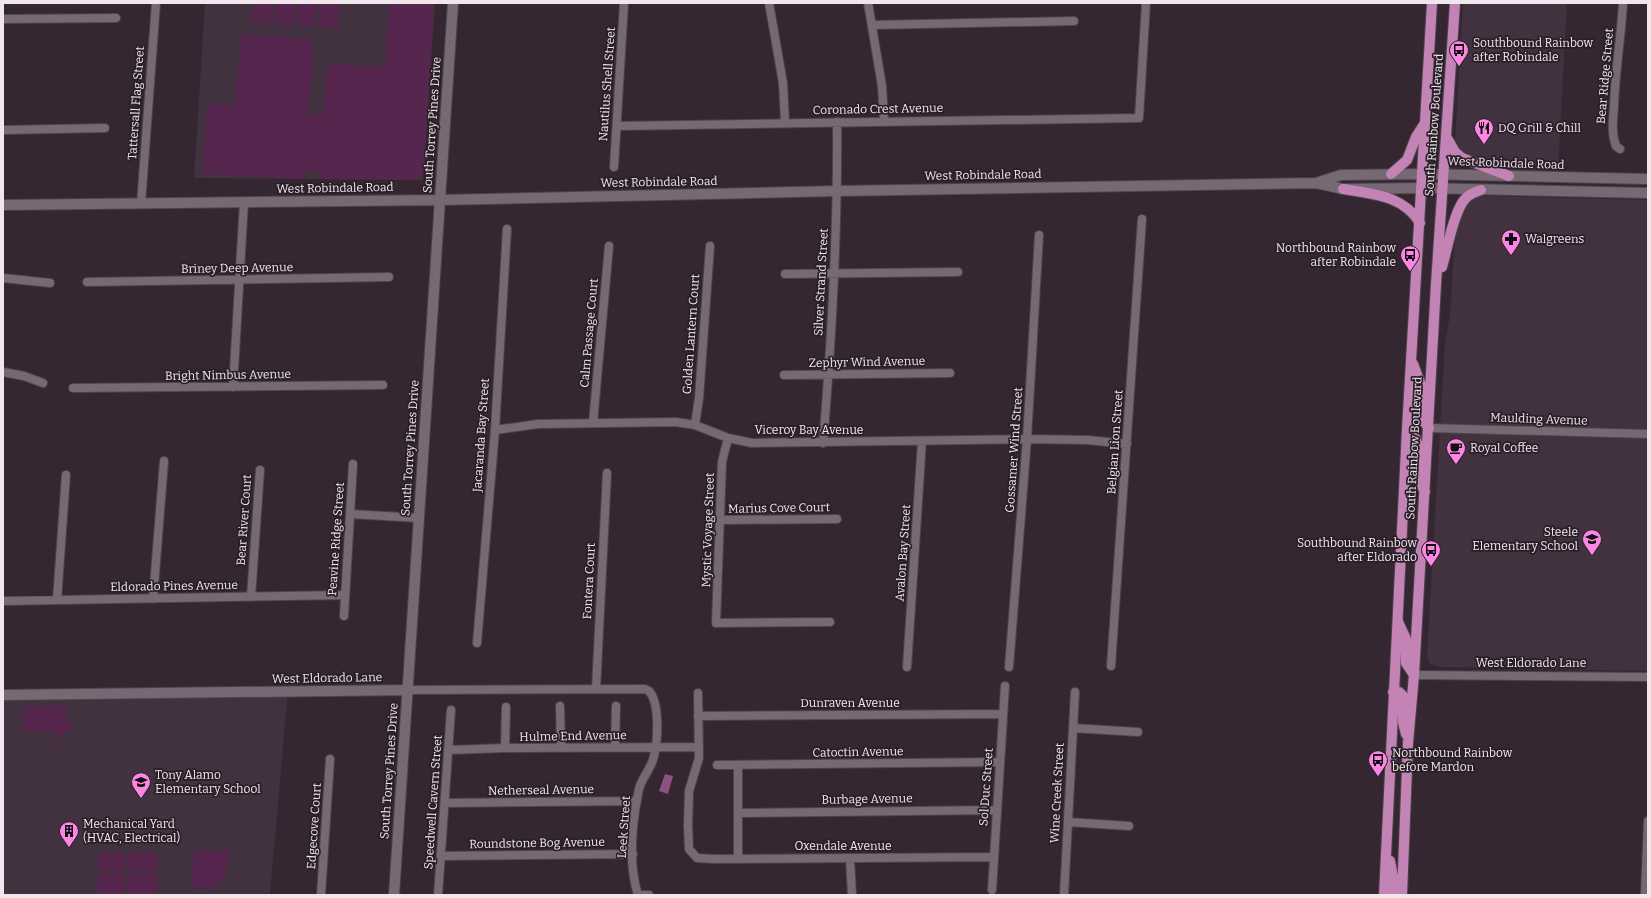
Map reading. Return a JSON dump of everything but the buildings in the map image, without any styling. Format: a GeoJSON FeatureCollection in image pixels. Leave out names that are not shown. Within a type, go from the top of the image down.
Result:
{"type":"FeatureCollection","features":[{"type":"Feature","properties":{"kind":"main road","name":"South Torrey Pines Drive"},"geometry":{"type":"LineString","coordinates":[[394,895],[453,3]]}},
{"type":"Feature","properties":{"kind":"main road","name":"South Rainbow Boulevard"},"geometry":{"type":"LineString","coordinates":[[1384,895],[1407,429],[1432,3]]}},
{"type":"Feature","properties":{"kind":"main road","name":"South Rainbow Boulevard"},"geometry":{"type":"LineString","coordinates":[[1402,895],[1408,743],[1414,675],[1436,284],[1455,3]]}},
{"type":"Feature","properties":{"kind":"main road"},"geometry":{"type":"LineString","coordinates":[[1391,174],[1407,160],[1416,137],[1426,122]]}},
{"type":"Feature","properties":{"kind":"main road"},"geometry":{"type":"LineString","coordinates":[[1447,138],[1455,152],[1462,158],[1509,176]]}},
{"type":"Feature","properties":{"kind":"main road","name":"West Robindale Road"},"geometry":{"type":"LineString","coordinates":[[1316,183],[1341,175],[1391,174],[1648,179]]}},
{"type":"Feature","properties":{"kind":"main road"},"geometry":{"type":"LineString","coordinates":[[1572,191],[1574,186],[1606,184],[1621,178]]}},
{"type":"Feature","properties":{"kind":"main road","name":"West Robindale Road"},"geometry":{"type":"LineString","coordinates":[[3,204],[141,204],[439,200],[838,191],[1316,183],[1343,189],[1422,188],[1648,193]]}},
{"type":"Feature","properties":{"kind":"main road"},"geometry":{"type":"LineString","coordinates":[[1343,189],[1379,195],[1397,201],[1412,211],[1420,223]]}},
{"type":"Feature","properties":{"kind":"main road"},"geometry":{"type":"LineString","coordinates":[[1436,284],[1459,208],[1463,200],[1469,195],[1481,190]]}},
{"type":"Feature","properties":{"kind":"main road"},"geometry":{"type":"LineString","coordinates":[[1412,360],[1421,385],[1421,418],[1429,428]]}},
{"type":"Feature","properties":{"kind":"main road"},"geometry":{"type":"LineString","coordinates":[[1407,429],[1414,435],[1418,442],[1417,470],[1419,482],[1425,492]]}},
{"type":"Feature","properties":{"kind":"main road"},"geometry":{"type":"LineString","coordinates":[[1397,620],[1406,639],[1406,664],[1414,675]]}},
{"type":"Feature","properties":{"kind":"main road","name":"West Eldorado Lane"},"geometry":{"type":"LineString","coordinates":[[3,695],[407,690]]}},
{"type":"Feature","properties":{"kind":"main road"},"geometry":{"type":"LineString","coordinates":[[1393,692],[1399,692],[1403,696],[1403,722],[1408,743]]}},
{"type":"Feature","properties":{"kind":"main road"},"geometry":{"type":"LineString","coordinates":[[1387,843],[1394,882],[1393,895]]}},
{"type":"Feature","properties":{"kind":"street","name":"Tattersall Flag Street"},"geometry":{"type":"LineString","coordinates":[[141,204],[156,3]]}},
{"type":"Feature","properties":{"kind":"street","name":"Nautilus Shell Street"},"geometry":{"type":"LineString","coordinates":[[614,167],[624,3]]}},
{"type":"Feature","properties":{"kind":"street"},"geometry":{"type":"LineString","coordinates":[[769,3],[784,83],[785,122]]}},
{"type":"Feature","properties":{"kind":"street"},"geometry":{"type":"LineString","coordinates":[[868,3],[882,86],[884,121]]}},
{"type":"Feature","properties":{"kind":"street","name":"Coronado Crest Avenue"},"geometry":{"type":"LineString","coordinates":[[617,126],[785,122],[1139,118],[1146,3]]}},
{"type":"Feature","properties":{"kind":"street","name":"Bear Ridge Street"},"geometry":{"type":"LineString","coordinates":[[1620,149],[1616,146],[1614,140],[1613,127],[1615,84],[1623,3]]}},
{"type":"Feature","properties":{"kind":"street"},"geometry":{"type":"LineString","coordinates":[[3,19],[116,18]]}},
{"type":"Feature","properties":{"kind":"street"},"geometry":{"type":"LineString","coordinates":[[872,25],[1074,21]]}},
{"type":"Feature","properties":{"kind":"street","name":"Silver Strand Street"},"geometry":{"type":"LineString","coordinates":[[822,443],[836,251],[838,191],[837,122]]}},
{"type":"Feature","properties":{"kind":"street"},"geometry":{"type":"LineString","coordinates":[[3,130],[105,128]]}},
{"type":"Feature","properties":{"kind":"street"},"geometry":{"type":"LineString","coordinates":[[233,387],[244,202]]}},
{"type":"Feature","properties":{"kind":"street","name":"Belgian Lion Street"},"geometry":{"type":"LineString","coordinates":[[1111,666],[1142,219]]}},
{"type":"Feature","properties":{"kind":"street","name":"Jacaranda Bay Street"},"geometry":{"type":"LineString","coordinates":[[477,643],[494,430],[507,229]]}},
{"type":"Feature","properties":{"kind":"street","name":"Gossamer Wind Street"},"geometry":{"type":"LineString","coordinates":[[1009,667],[1027,439],[1039,236]]}},
{"type":"Feature","properties":{"kind":"street","name":"Calm Passage Court"},"geometry":{"type":"LineString","coordinates":[[593,423],[608,246]]}},
{"type":"Feature","properties":{"kind":"street","name":"Golden Lantern Court"},"geometry":{"type":"LineString","coordinates":[[694,425],[699,398],[710,246]]}},
{"type":"Feature","properties":{"kind":"street"},"geometry":{"type":"LineString","coordinates":[[785,274],[958,272]]}},
{"type":"Feature","properties":{"kind":"street","name":"Briney Deep Avenue"},"geometry":{"type":"LineString","coordinates":[[87,282],[389,277]]}},
{"type":"Feature","properties":{"kind":"street"},"geometry":{"type":"LineString","coordinates":[[3,278],[50,283]]}},
{"type":"Feature","properties":{"kind":"street"},"geometry":{"type":"LineString","coordinates":[[3,372],[24,376],[43,383]]}},
{"type":"Feature","properties":{"kind":"street","name":"Zephyr Wind Avenue"},"geometry":{"type":"LineString","coordinates":[[784,375],[950,373]]}},
{"type":"Feature","properties":{"kind":"street","name":"Bright Nimbus Avenue"},"geometry":{"type":"LineString","coordinates":[[73,388],[383,385]]}},
{"type":"Feature","properties":{"kind":"street","name":"Viceroy Bay Avenue"},"geometry":{"type":"LineString","coordinates":[[494,430],[538,424],[676,422],[694,425],[728,438],[752,443],[1027,439],[1088,440],[1127,444]]}},
{"type":"Feature","properties":{"kind":"street","name":"Maulding Avenue"},"geometry":{"type":"LineString","coordinates":[[1429,428],[1648,434]]}},
{"type":"Feature","properties":{"kind":"street","name":"Mystic Voyage Street"},"geometry":{"type":"LineString","coordinates":[[728,438],[722,462],[716,623],[830,622]]}},
{"type":"Feature","properties":{"kind":"street","name":"Avalon Bay Street"},"geometry":{"type":"LineString","coordinates":[[907,667],[922,441]]}},
{"type":"Feature","properties":{"kind":"street"},"geometry":{"type":"LineString","coordinates":[[153,599],[164,461]]}},
{"type":"Feature","properties":{"kind":"street","name":"Peavine Ridge Street"},"geometry":{"type":"LineString","coordinates":[[344,616],[353,464]]}},
{"type":"Feature","properties":{"kind":"street","name":"Bear River Court"},"geometry":{"type":"LineString","coordinates":[[251,597],[260,470]]}},
{"type":"Feature","properties":{"kind":"street","name":"Fontera Court"},"geometry":{"type":"LineString","coordinates":[[596,689],[607,473]]}},
{"type":"Feature","properties":{"kind":"street"},"geometry":{"type":"LineString","coordinates":[[57,600],[66,475]]}},
{"type":"Feature","properties":{"kind":"street"},"geometry":{"type":"LineString","coordinates":[[350,514],[419,518]]}},
{"type":"Feature","properties":{"kind":"street","name":"Marius Cove Court"},"geometry":{"type":"LineString","coordinates":[[720,520],[837,519]]}},
{"type":"Feature","properties":{"kind":"street","name":"Eldorado Pines Avenue"},"geometry":{"type":"LineString","coordinates":[[3,601],[345,595]]}},
{"type":"Feature","properties":{"kind":"street","name":"West Eldorado Lane"},"geometry":{"type":"LineString","coordinates":[[1414,675],[1648,677]]}},
{"type":"Feature","properties":{"kind":"street","name":"Sol Duc Street"},"geometry":{"type":"LineString","coordinates":[[992,890],[1005,686]]}},
{"type":"Feature","properties":{"kind":"street","name":"West Eldorado Lane"},"geometry":{"type":"LineString","coordinates":[[407,690],[645,689],[651,693]]}},
{"type":"Feature","properties":{"kind":"street","name":"Wine Creek Street"},"geometry":{"type":"LineString","coordinates":[[1064,895],[1075,692]]}},
{"type":"Feature","properties":{"kind":"street","name":"Leek Street"},"geometry":{"type":"LineString","coordinates":[[638,895],[634,877],[634,821],[642,780],[654,756],[656,706],[651,693]]}},
{"type":"Feature","properties":{"kind":"street"},"geometry":{"type":"LineString","coordinates":[[698,693],[699,747]]}},
{"type":"Feature","properties":{"kind":"street"},"geometry":{"type":"LineString","coordinates":[[560,706],[560,748]]}},
{"type":"Feature","properties":{"kind":"street"},"geometry":{"type":"LineString","coordinates":[[615,747],[616,706]]}},
{"type":"Feature","properties":{"kind":"street"},"geometry":{"type":"LineString","coordinates":[[505,748],[506,707]]}},
{"type":"Feature","properties":{"kind":"street","name":"Speedwell Cavern Street"},"geometry":{"type":"LineString","coordinates":[[438,895],[451,710]]}},
{"type":"Feature","properties":{"kind":"street","name":"Dunraven Avenue"},"geometry":{"type":"LineString","coordinates":[[698,716],[1003,714]]}},
{"type":"Feature","properties":{"kind":"street"},"geometry":{"type":"LineString","coordinates":[[1073,728],[1138,732]]}},
{"type":"Feature","properties":{"kind":"street","name":"Hulme End Avenue"},"geometry":{"type":"LineString","coordinates":[[448,750],[505,748],[699,747]]}},
{"type":"Feature","properties":{"kind":"street","name":"Oxendale Avenue"},"geometry":{"type":"LineString","coordinates":[[699,747],[698,758],[689,791],[688,841],[689,849],[694,856],[702,859],[994,857]]}},
{"type":"Feature","properties":{"kind":"street","name":"Edgecove Court"},"geometry":{"type":"LineString","coordinates":[[321,895],[330,759]]}},
{"type":"Feature","properties":{"kind":"street","name":"Catoctin Avenue"},"geometry":{"type":"LineString","coordinates":[[717,765],[1000,762]]}},
{"type":"Feature","properties":{"kind":"street"},"geometry":{"type":"LineString","coordinates":[[738,765],[738,859]]}},
{"type":"Feature","properties":{"kind":"street","name":"Netherseal Avenue"},"geometry":{"type":"LineString","coordinates":[[445,803],[637,801]]}},
{"type":"Feature","properties":{"kind":"street","name":"Burbage Avenue"},"geometry":{"type":"LineString","coordinates":[[738,813],[997,810]]}},
{"type":"Feature","properties":{"kind":"street"},"geometry":{"type":"LineString","coordinates":[[1645,895],[1648,821]]}},
{"type":"Feature","properties":{"kind":"street"},"geometry":{"type":"LineString","coordinates":[[1068,822],[1129,826]]}},
{"type":"Feature","properties":{"kind":"street","name":"Roundstone Bog Avenue"},"geometry":{"type":"LineString","coordinates":[[441,856],[633,854]]}},
{"type":"Feature","properties":{"kind":"street"},"geometry":{"type":"LineString","coordinates":[[850,859],[852,895]]}},
{"type":"Feature","properties":{"kind":"street"},"geometry":{"type":"LineString","coordinates":[[642,895],[649,895]]}},
{"type":"Feature","properties":{"kind":"shaded area"},"geometry":{"type":"Polygon","coordinates":[[[205,3],[435,3],[423,180],[194,178],[205,3]]]}},
{"type":"Feature","properties":{"kind":"shaded area"},"geometry":{"type":"Polygon","coordinates":[[[253,3],[272,3],[270,24],[251,22],[253,3]]]}},
{"type":"Feature","properties":{"kind":"shaded area"},"geometry":{"type":"Polygon","coordinates":[[[275,3],[295,3],[293,25],[274,24],[275,3]]]}},
{"type":"Feature","properties":{"kind":"shaded area"},"geometry":{"type":"Polygon","coordinates":[[[298,3],[317,3],[315,26],[296,25],[298,3]]]}},
{"type":"Feature","properties":{"kind":"shaded area"},"geometry":{"type":"Polygon","coordinates":[[[321,3],[340,3],[338,28],[319,26],[321,3]]]}},
{"type":"Feature","properties":{"kind":"shaded area"},"geometry":{"type":"Polygon","coordinates":[[[389,3],[434,3],[424,171],[417,180],[321,179],[321,171],[304,171],[303,179],[202,174],[207,105],[235,105],[242,34],[309,39],[314,47],[308,115],[324,115],[327,69],[333,64],[385,67],[389,3]]]}},
{"type":"Feature","properties":{"kind":"shaded area"},"geometry":{"type":"Polygon","coordinates":[[[1463,3],[1567,3],[1558,172],[1504,170],[1463,155],[1459,150],[1455,142],[1463,3]]]}},
{"type":"Feature","properties":{"kind":"shaded area"},"geometry":{"type":"Polygon","coordinates":[[[1480,196],[1648,200],[1648,671],[1440,667],[1430,664],[1427,656],[1445,342],[1450,316],[1455,238],[1459,221],[1466,205],[1471,199],[1480,196]]]}},
{"type":"Feature","properties":{"kind":"shaded area","name":"Tony Alamo Elementary School"},"geometry":{"type":"Polygon","coordinates":[[[288,691],[270,895],[3,895],[3,695],[288,691]]]}},
{"type":"Feature","properties":{"kind":"shaded area"},"geometry":{"type":"Polygon","coordinates":[[[66,705],[67,724],[71,724],[71,729],[64,732],[61,738],[57,738],[57,732],[22,730],[24,706],[66,705]]]}},
{"type":"Feature","properties":{"kind":"shaded area"},"geometry":{"type":"Polygon","coordinates":[[[665,774],[673,776],[668,794],[659,791],[665,774]]]}},
{"type":"Feature","properties":{"kind":"shaded area"},"geometry":{"type":"Polygon","coordinates":[[[198,850],[229,852],[224,877],[216,885],[210,887],[191,888],[193,855],[198,850]]]}},
{"type":"Feature","properties":{"kind":"shaded area"},"geometry":{"type":"Polygon","coordinates":[[[98,853],[126,853],[125,872],[98,871],[98,853]]]}},
{"type":"Feature","properties":{"kind":"shaded area"},"geometry":{"type":"Polygon","coordinates":[[[129,853],[157,853],[157,872],[129,872],[129,853]]]}},
{"type":"Feature","properties":{"kind":"shaded area"},"geometry":{"type":"Polygon","coordinates":[[[98,875],[125,875],[125,894],[97,894],[98,875]]]}},
{"type":"Feature","properties":{"kind":"shaded area"},"geometry":{"type":"Polygon","coordinates":[[[129,875],[157,875],[157,894],[129,894],[129,875]]]}},
{"type":"Feature","properties":{"kind":"place","name":"Southbound Rainbow after Robindale"},"geometry":{"type":"Point","coordinates":[1459,67]}},
{"type":"Feature","properties":{"kind":"place","name":"DQ Grill & Chill"},"geometry":{"type":"Point","coordinates":[1484,145]}},
{"type":"Feature","properties":{"kind":"place","name":"Walgreens"},"geometry":{"type":"Point","coordinates":[1511,256]}},
{"type":"Feature","properties":{"kind":"place","name":"Northbound Rainbow after Robindale"},"geometry":{"type":"Point","coordinates":[1410,272]}},
{"type":"Feature","properties":{"kind":"place","name":"Royal Coffee"},"geometry":{"type":"Point","coordinates":[1456,465]}},
{"type":"Feature","properties":{"kind":"place","name":"Steele Elementary School"},"geometry":{"type":"Point","coordinates":[1592,556]}},
{"type":"Feature","properties":{"kind":"place","name":"Southbound Rainbow after Eldorado"},"geometry":{"type":"Point","coordinates":[1431,567]}},
{"type":"Feature","properties":{"kind":"place","name":"Northbound Rainbow before Mardon"},"geometry":{"type":"Point","coordinates":[1378,777]}},
{"type":"Feature","properties":{"kind":"place","name":"Tony Alamo Elementary School"},"geometry":{"type":"Point","coordinates":[141,799]}},
{"type":"Feature","properties":{"kind":"place","name":"Mechanical Yard (HVAC, Electrical)"},"geometry":{"type":"Point","coordinates":[69,848]}}]}
